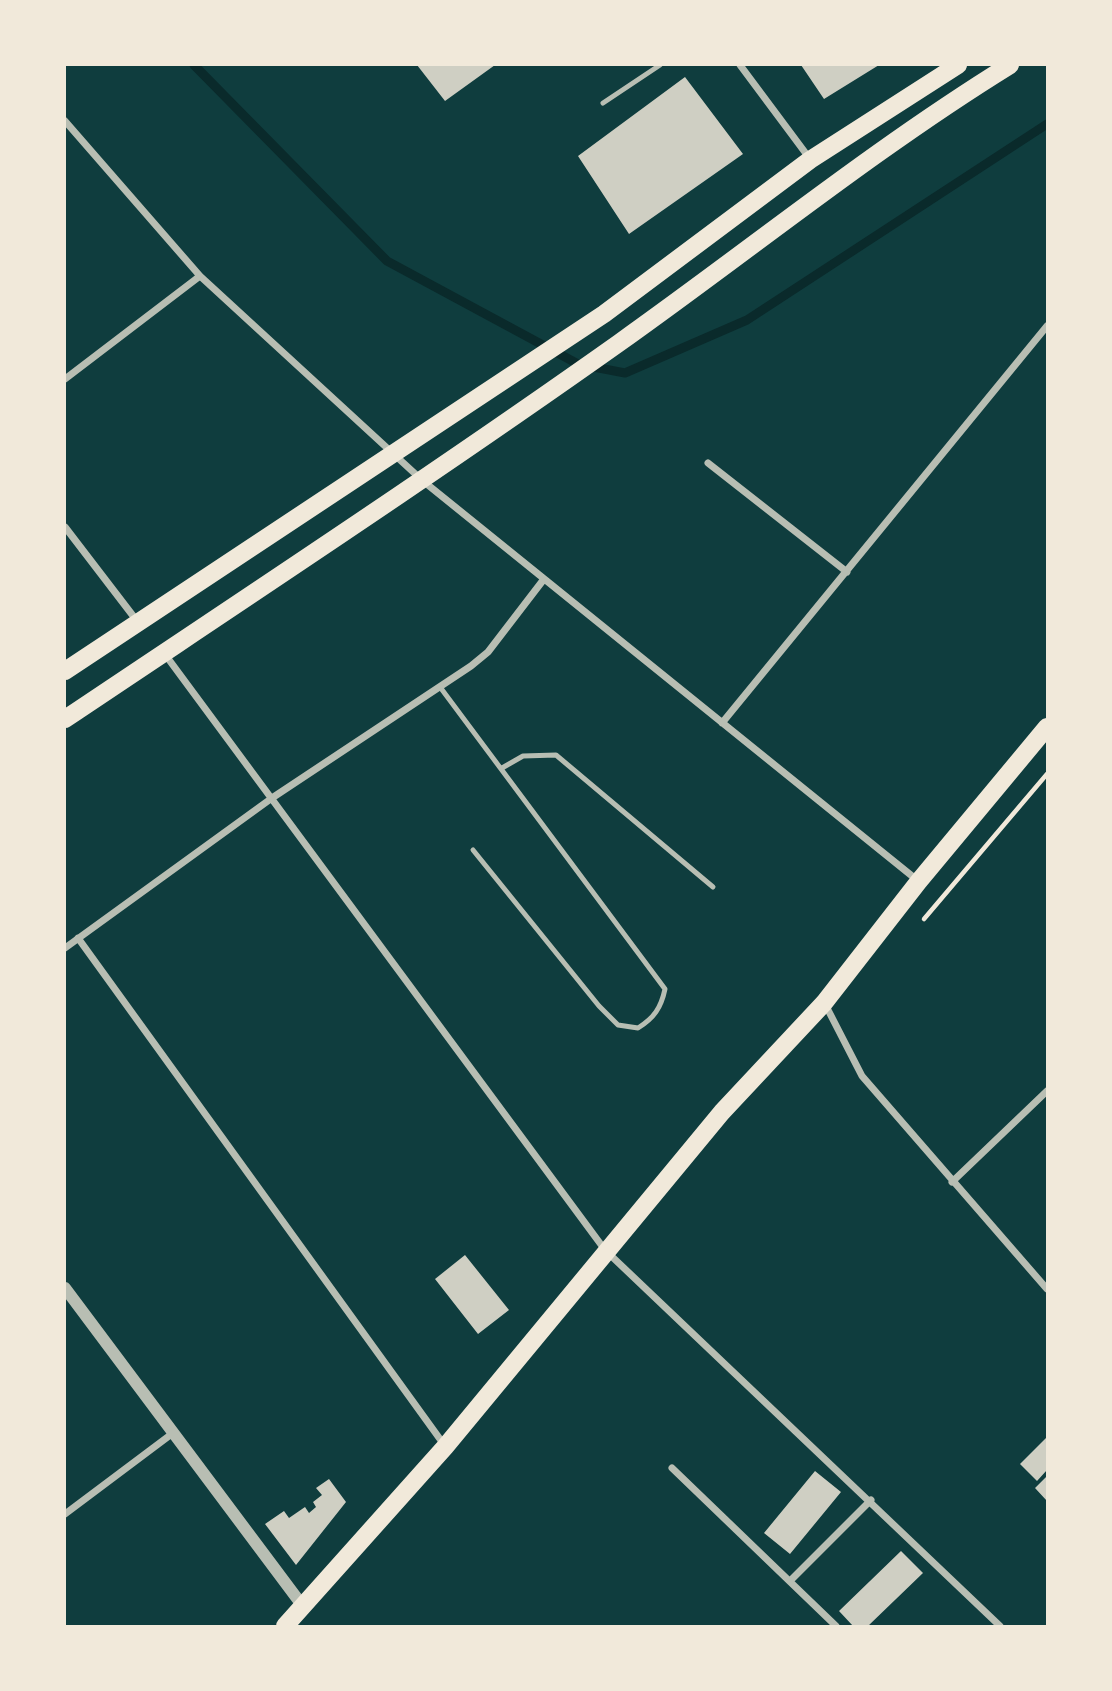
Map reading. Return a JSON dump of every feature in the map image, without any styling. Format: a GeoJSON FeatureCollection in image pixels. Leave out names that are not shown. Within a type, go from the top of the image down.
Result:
{"type":"FeatureCollection","features":[{"type":"Feature","properties":{"kind":"main road"},"geometry":{"type":"LineString","coordinates":[[65,671],[604,314],[810,160],[958,65]]}},
{"type":"Feature","properties":{"kind":"main road"},"geometry":{"type":"LineString","coordinates":[[65,719],[476,445],[632,334],[926,116],[1010,65]]}},
{"type":"Feature","properties":{"kind":"main road"},"geometry":{"type":"LineString","coordinates":[[285,1626],[445,1447],[605,1250],[722,1112],[824,1003],[919,881],[1047,727]]}},
{"type":"Feature","properties":{"kind":"street"},"geometry":{"type":"LineString","coordinates":[[740,65],[810,160]]}},
{"type":"Feature","properties":{"kind":"street"},"geometry":{"type":"LineString","coordinates":[[65,121],[200,276],[423,481],[919,881]]}},
{"type":"Feature","properties":{"kind":"street"},"geometry":{"type":"LineString","coordinates":[[65,379],[200,276]]}},
{"type":"Feature","properties":{"kind":"street"},"geometry":{"type":"LineString","coordinates":[[722,723],[1047,326]]}},
{"type":"Feature","properties":{"kind":"street"},"geometry":{"type":"LineString","coordinates":[[708,463],[847,572]]}},
{"type":"Feature","properties":{"kind":"street"},"geometry":{"type":"LineString","coordinates":[[65,527],[138,622]]}},
{"type":"Feature","properties":{"kind":"street"},"geometry":{"type":"LineString","coordinates":[[65,948],[272,798],[440,687],[488,652],[544,579]]}},
{"type":"Feature","properties":{"kind":"street"},"geometry":{"type":"LineString","coordinates":[[163,653],[605,1250],[871,1500],[1000,1626]]}},
{"type":"Feature","properties":{"kind":"street"},"geometry":{"type":"LineString","coordinates":[[78,938],[445,1447]]}},
{"type":"Feature","properties":{"kind":"street"},"geometry":{"type":"LineString","coordinates":[[824,1003],[862,1076],[1047,1289]]}},
{"type":"Feature","properties":{"kind":"street"},"geometry":{"type":"LineString","coordinates":[[952,1182],[1047,1091]]}},
{"type":"Feature","properties":{"kind":"street"},"geometry":{"type":"LineString","coordinates":[[65,1288],[302,1605]]}},
{"type":"Feature","properties":{"kind":"street"},"geometry":{"type":"LineString","coordinates":[[65,1514],[173,1433]]}},
{"type":"Feature","properties":{"kind":"street"},"geometry":{"type":"LineString","coordinates":[[672,1468],[836,1626]]}},
{"type":"Feature","properties":{"kind":"street"},"geometry":{"type":"LineString","coordinates":[[790,1581],[871,1500]]}},
{"type":"Feature","properties":{"kind":"lane"},"geometry":{"type":"LineString","coordinates":[[603,103],[660,65]]}},
{"type":"Feature","properties":{"kind":"lane"},"geometry":{"type":"LineString","coordinates":[[440,687],[665,989],[662,1004],[652,1019],[638,1028],[618,1025],[599,1006],[473,850]]}},
{"type":"Feature","properties":{"kind":"lane"},"geometry":{"type":"LineString","coordinates":[[502,768],[523,755],[556,755],[713,887]]}},
{"type":"Feature","properties":{"kind":"building"},"geometry":{"type":"Polygon","coordinates":[[[417,65],[495,65],[445,101],[417,65]]]}},
{"type":"Feature","properties":{"kind":"building"},"geometry":{"type":"Polygon","coordinates":[[[801,65],[879,65],[824,99],[801,65]]]}},
{"type":"Feature","properties":{"kind":"building"},"geometry":{"type":"Polygon","coordinates":[[[685,77],[743,154],[629,234],[578,156],[685,77]]]}},
{"type":"Feature","properties":{"kind":"building"},"geometry":{"type":"Polygon","coordinates":[[[465,1255],[509,1310],[478,1334],[435,1279],[465,1255]]]}},
{"type":"Feature","properties":{"kind":"building"},"geometry":{"type":"Polygon","coordinates":[[[1047,1437],[1047,1470],[1037,1481],[1020,1464],[1047,1437]]]}},
{"type":"Feature","properties":{"kind":"building"},"geometry":{"type":"Polygon","coordinates":[[[815,1471],[841,1492],[790,1554],[764,1533],[815,1471]]]}},
{"type":"Feature","properties":{"kind":"building"},"geometry":{"type":"Polygon","coordinates":[[[1047,1476],[1047,1501],[1035,1488],[1047,1476]]]}},
{"type":"Feature","properties":{"kind":"building"},"geometry":{"type":"Polygon","coordinates":[[[329,1479],[346,1502],[296,1565],[265,1524],[284,1511],[289,1518],[305,1507],[309,1513],[316,1507],[313,1502],[322,1495],[316,1488],[329,1479]]]}},
{"type":"Feature","properties":{"kind":"building"},"geometry":{"type":"Polygon","coordinates":[[[901,1551],[923,1573],[868,1626],[853,1626],[839,1611],[901,1551]]]}},
{"type":"Feature","properties":{"kind":"waterway"},"geometry":{"type":"LineString","coordinates":[[194,65],[387,261],[578,364],[625,373],[747,320],[1047,124]]}}]}
